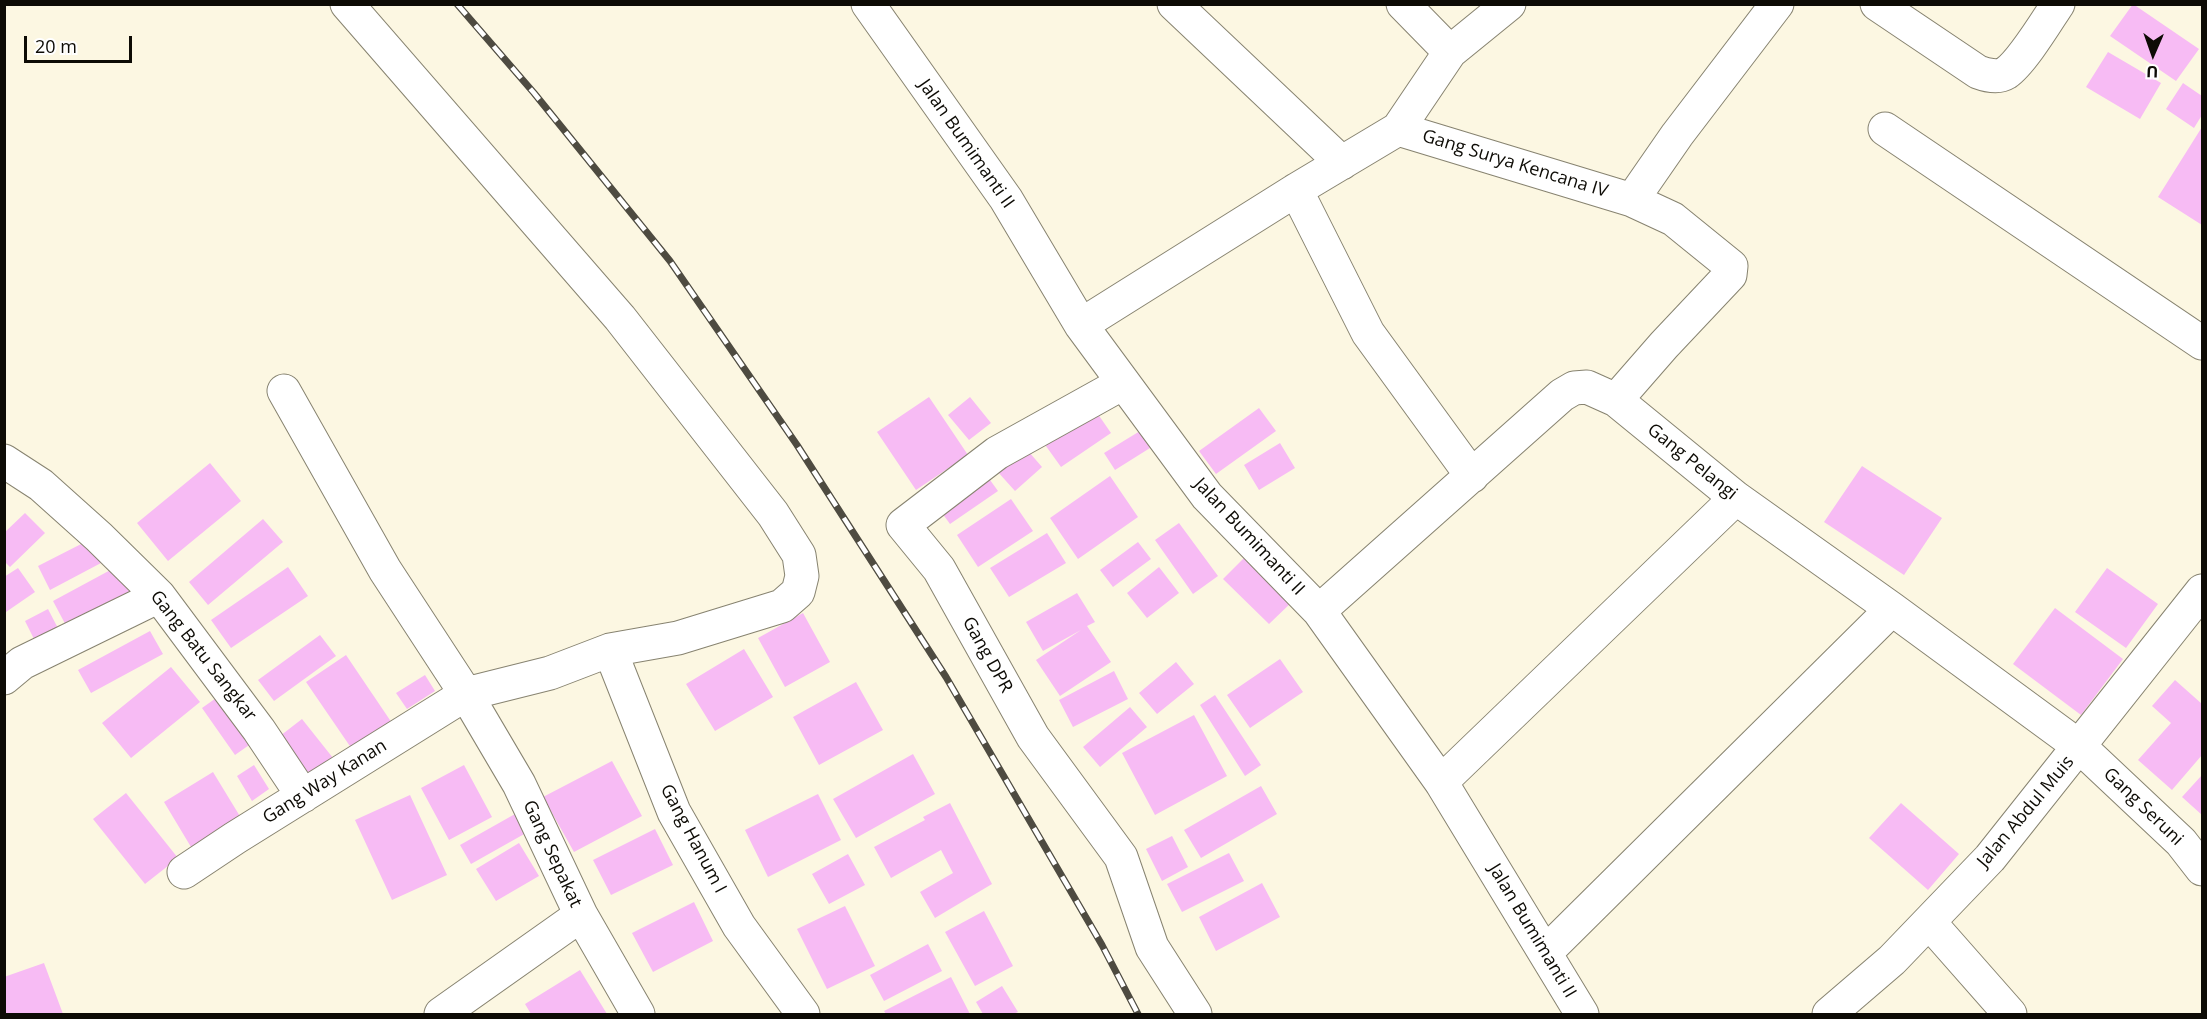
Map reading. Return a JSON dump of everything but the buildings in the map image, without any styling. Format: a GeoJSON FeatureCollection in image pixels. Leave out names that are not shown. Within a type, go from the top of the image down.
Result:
{"type":"FeatureCollection","features":[{"type":"Feature","properties":{"kind":"street","name":"Gang Way Kanan"},"geometry":{"type":"LineString","coordinates":[[184,872],[466,694],[550,673],[610,650],[678,638],[782,606],[798,592],[802,576],[799,555],[773,514],[620,318],[347,4]]}},
{"type":"Feature","properties":{"kind":"street","name":"Jalan Bumimanti II"},"geometry":{"type":"LineString","coordinates":[[868,4],[1006,199],[1080,325],[1207,496],[1319,611],[1441,782],[1582,1014]]}},
{"type":"Feature","properties":{"kind":"street"},"geometry":{"type":"LineString","coordinates":[[1174,4],[1342,163]]}},
{"type":"Feature","properties":{"kind":"street"},"geometry":{"type":"LineString","coordinates":[[1403,4],[1450,52]]}},
{"type":"Feature","properties":{"kind":"street"},"geometry":{"type":"LineString","coordinates":[[1080,325],[1398,129],[1450,52],[1509,4]]}},
{"type":"Feature","properties":{"kind":"street","name":"Gang Surya Kencana IV"},"geometry":{"type":"LineString","coordinates":[[1632,200],[1677,135],[1777,4]]}},
{"type":"Feature","properties":{"kind":"street"},"geometry":{"type":"LineString","coordinates":[[1877,4],[1978,72],[1988,76],[2004,74],[2017,62],[2058,4]]}},
{"type":"Feature","properties":{"kind":"street","name":"Gang Surya Kencana IV"},"geometry":{"type":"LineString","coordinates":[[1398,129],[1632,200],[1673,219],[1726,275],[1616,400]]}},
{"type":"Feature","properties":{"kind":"street"},"geometry":{"type":"LineString","coordinates":[[1885,129],[2202,343]]}},
{"type":"Feature","properties":{"kind":"street"},"geometry":{"type":"LineString","coordinates":[[1296,190],[1368,333],[1472,476]]}},
{"type":"Feature","properties":{"kind":"street","name":"Gang DPR"},"geometry":{"type":"LineString","coordinates":[[1123,382],[997,453],[903,525],[939,569],[1033,737],[1120,857],[1152,947],[1195,1014]]}},
{"type":"Feature","properties":{"kind":"street","name":"Gang Pelangi"},"geometry":{"type":"LineString","coordinates":[[1319,611],[1562,395],[1574,388],[1587,387],[1616,400],[1736,498],[1893,609],[2080,747]]}},
{"type":"Feature","properties":{"kind":"street"},"geometry":{"type":"LineString","coordinates":[[284,391],[385,570],[466,694]]}},
{"type":"Feature","properties":{"kind":"street","name":"Gang Batu Sangkar"},"geometry":{"type":"LineString","coordinates":[[4,461],[41,485],[99,537],[159,596],[259,730],[303,796]]}},
{"type":"Feature","properties":{"kind":"street"},"geometry":{"type":"LineString","coordinates":[[1441,782],[1736,498]]}},
{"type":"Feature","properties":{"kind":"street","name":"Jalan Abdul Muis"},"geometry":{"type":"LineString","coordinates":[[1829,1014],[1892,960],[1990,858],[2202,591]]}},
{"type":"Feature","properties":{"kind":"street"},"geometry":{"type":"LineString","coordinates":[[4,678],[22,663],[159,596]]}},
{"type":"Feature","properties":{"kind":"street"},"geometry":{"type":"LineString","coordinates":[[1545,953],[1893,609]]}},
{"type":"Feature","properties":{"kind":"street","name":"Gang Hanum I"},"geometry":{"type":"LineString","coordinates":[[610,650],[674,812],[739,926],[803,1014]]}},
{"type":"Feature","properties":{"kind":"street","name":"Gang Sepakat"},"geometry":{"type":"LineString","coordinates":[[466,694],[519,784],[580,915],[638,1014]]}},
{"type":"Feature","properties":{"kind":"street","name":"Gang Seruni"},"geometry":{"type":"LineString","coordinates":[[2080,747],[2181,842],[2202,868]]}},
{"type":"Feature","properties":{"kind":"street"},"geometry":{"type":"LineString","coordinates":[[441,1014],[580,915]]}},
{"type":"Feature","properties":{"kind":"street"},"geometry":{"type":"LineString","coordinates":[[1929,922],[2010,1014]]}},
{"type":"Feature","properties":{"kind":"railway"},"geometry":{"type":"LineString","coordinates":[[457,4],[534,93],[670,261],[797,445],[946,677],[1102,945],[1138,1014]]}}]}
